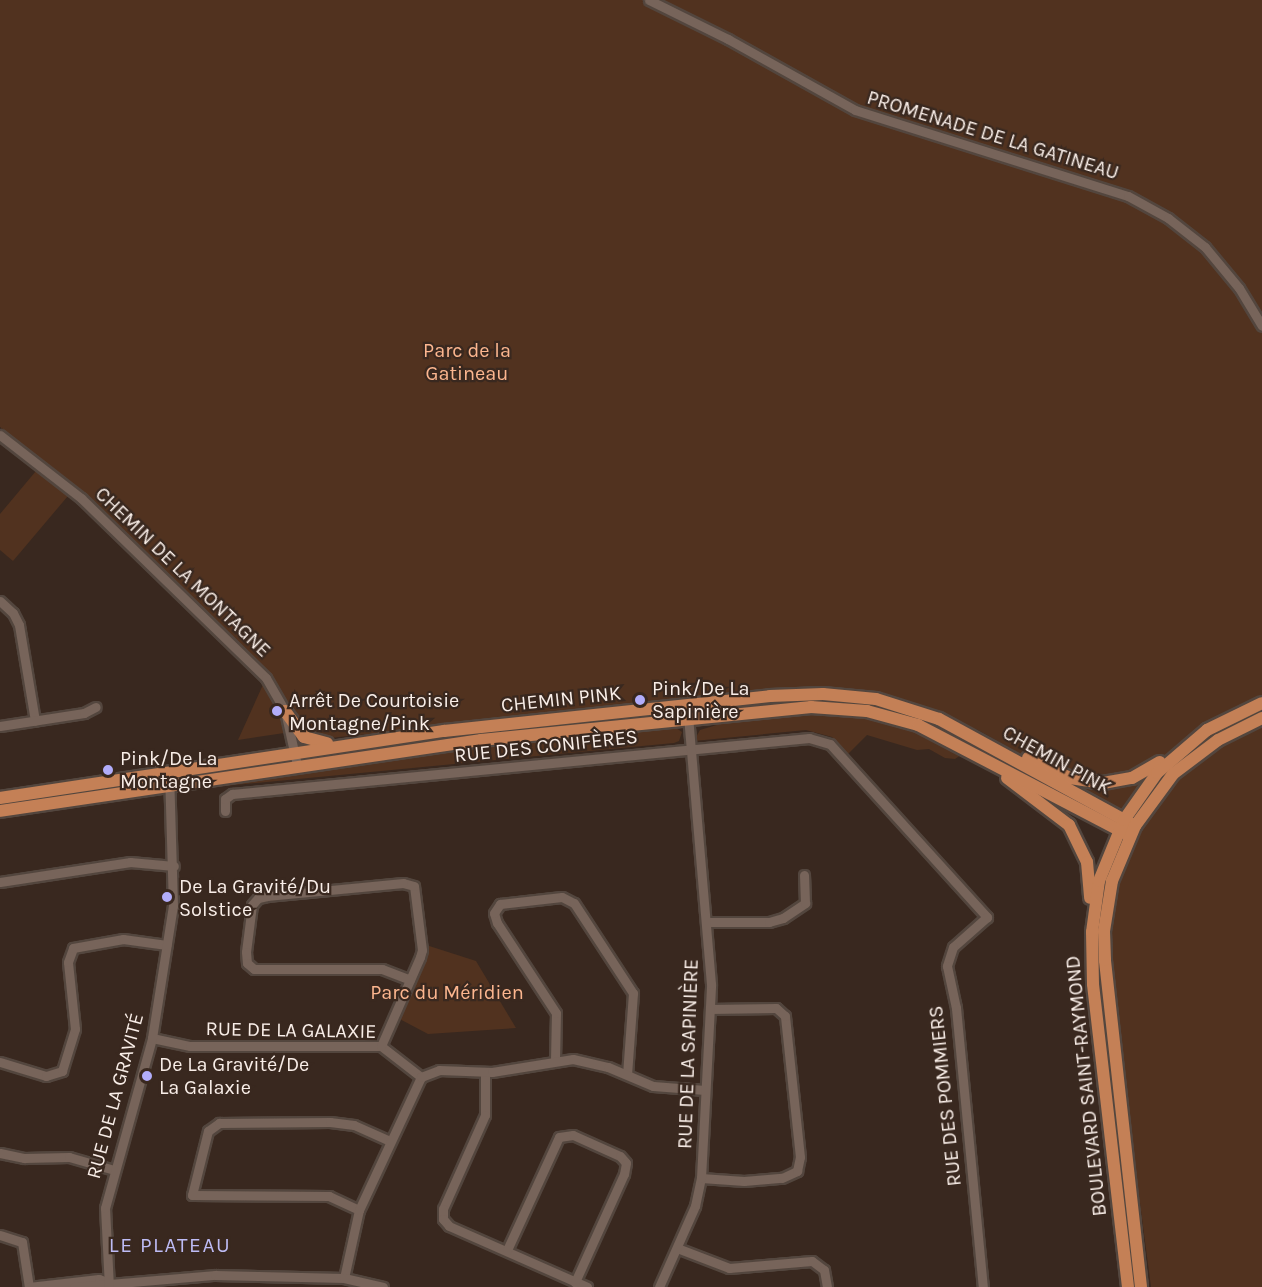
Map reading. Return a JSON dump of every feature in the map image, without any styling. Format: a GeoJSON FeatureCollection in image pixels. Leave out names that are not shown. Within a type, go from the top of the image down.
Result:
{"type":"FeatureCollection","features":[{"type":"Feature","properties":{"kind":"main road","name":"CHEMIN PINK"},"geometry":{"type":"LineString","coordinates":[[0,798],[297,765],[687,712],[797,694],[851,696],[901,705],[969,733],[1127,828]]}},
{"type":"Feature","properties":{"kind":"main road","name":"BOULEVARD SAINT-RAYMOND"},"geometry":{"type":"LineString","coordinates":[[1128,1287],[1091,956],[1099,880],[1157,773],[1191,741],[1223,720],[1262,703]]}},
{"type":"Feature","properties":{"kind":"main road","name":"CHEMIN PINK"},"geometry":{"type":"LineString","coordinates":[[0,811],[295,752],[444,731],[687,712],[798,707],[848,709],[918,725],[1127,828]]}},
{"type":"Feature","properties":{"kind":"main road"},"geometry":{"type":"LineString","coordinates":[[285,711],[299,732],[314,742],[444,731]]}},
{"type":"Feature","properties":{"kind":"main road","name":"BOULEVARD SAINT-RAYMOND"},"geometry":{"type":"LineString","coordinates":[[1141,1287],[1105,951],[1112,881],[1127,828],[1165,784],[1186,763],[1218,740],[1262,718]]}},
{"type":"Feature","properties":{"kind":"main road"},"geometry":{"type":"LineString","coordinates":[[969,733],[1070,778],[1103,783],[1144,774],[1191,741]]}},
{"type":"Feature","properties":{"kind":"main road"},"geometry":{"type":"LineString","coordinates":[[967,748],[1060,815],[1077,837],[1089,871],[1091,956]]}},
{"type":"Feature","properties":{"kind":"street","name":"PROMENADE DE LA GATINEAU"},"geometry":{"type":"LineString","coordinates":[[649,0],[728,39],[855,110],[896,126],[1086,180],[1128,196],[1168,218],[1205,247],[1239,288],[1262,326]]}},
{"type":"Feature","properties":{"kind":"street","name":"CHEMIN DE LA MONTAGNE"},"geometry":{"type":"LineString","coordinates":[[0,435],[73,490],[266,678],[285,711],[297,765]]}},
{"type":"Feature","properties":{"kind":"street"},"geometry":{"type":"LineString","coordinates":[[0,601],[13,613],[19,625],[34,721]]}},
{"type":"Feature","properties":{"kind":"street"},"geometry":{"type":"LineString","coordinates":[[0,726],[96,707]]}},
{"type":"Feature","properties":{"kind":"street","name":"RUE DE LA SAPINIÈRE"},"geometry":{"type":"LineString","coordinates":[[658,1287],[695,1206],[701,1178],[710,1009],[707,922],[687,712]]}},
{"type":"Feature","properties":{"kind":"street","name":"RUE DES CONIFÈRES"},"geometry":{"type":"LineString","coordinates":[[225,811],[225,799],[232,794],[809,738],[830,744],[987,917]]}},
{"type":"Feature","properties":{"kind":"street","name":"RUE DE LA GRAVITÉ"},"geometry":{"type":"LineString","coordinates":[[109,1285],[103,1223],[114,1170],[152,1038],[167,945],[174,866],[170,778]]}},
{"type":"Feature","properties":{"kind":"street"},"geometry":{"type":"LineString","coordinates":[[0,882],[130,862],[174,866]]}},
{"type":"Feature","properties":{"kind":"street"},"geometry":{"type":"LineString","coordinates":[[707,922],[769,922],[783,918],[805,903],[804,875]]}},
{"type":"Feature","properties":{"kind":"street"},"geometry":{"type":"LineString","coordinates":[[381,1046],[410,980],[423,944],[418,895],[409,883],[267,896],[258,898],[252,905],[246,952],[247,963],[254,969],[382,969],[410,980]]}},
{"type":"Feature","properties":{"kind":"street"},"geometry":{"type":"LineString","coordinates":[[555,1060],[556,1013],[497,923],[494,913],[500,904],[562,897],[574,903],[633,993],[627,1074]]}},
{"type":"Feature","properties":{"kind":"street","name":"RUE DES POMMIERS"},"geometry":{"type":"LineString","coordinates":[[983,1287],[956,1008],[947,966],[953,947],[987,917]]}},
{"type":"Feature","properties":{"kind":"street"},"geometry":{"type":"LineString","coordinates":[[0,1062],[46,1076],[56,1076],[64,1067],[75,1029],[68,962],[73,948],[123,939],[167,945]]}},
{"type":"Feature","properties":{"kind":"street"},"geometry":{"type":"LineString","coordinates":[[701,1178],[744,1181],[782,1178],[797,1171],[800,1157],[785,1016],[776,1008],[710,1009]]}},
{"type":"Feature","properties":{"kind":"street","name":"RUE DE LA GALAXIE"},"geometry":{"type":"LineString","coordinates":[[152,1038],[190,1046],[381,1046],[421,1077]]}},
{"type":"Feature","properties":{"kind":"street"},"geometry":{"type":"LineString","coordinates":[[344,1278],[358,1210],[421,1077],[446,1069],[485,1072],[555,1060],[592,1061],[660,1088],[705,1090]]}},
{"type":"Feature","properties":{"kind":"street"},"geometry":{"type":"LineString","coordinates":[[485,1072],[485,1114],[442,1214],[449,1226],[587,1287]]}},
{"type":"Feature","properties":{"kind":"street"},"geometry":{"type":"LineString","coordinates":[[358,1210],[329,1196],[192,1195],[208,1131],[219,1123],[337,1123],[390,1141]]}},
{"type":"Feature","properties":{"kind":"street"},"geometry":{"type":"LineString","coordinates":[[507,1250],[559,1137],[573,1135],[620,1156],[626,1163],[624,1174],[575,1282]]}},
{"type":"Feature","properties":{"kind":"street"},"geometry":{"type":"LineString","coordinates":[[0,1153],[24,1158],[69,1157],[114,1170]]}},
{"type":"Feature","properties":{"kind":"street"},"geometry":{"type":"LineString","coordinates":[[0,1235],[22,1242],[29,1287],[99,1279],[109,1285]]}},
{"type":"Feature","properties":{"kind":"street"},"geometry":{"type":"LineString","coordinates":[[677,1248],[729,1268],[812,1261],[824,1270],[827,1287]]}},
{"type":"Feature","properties":{"kind":"street"},"geometry":{"type":"LineString","coordinates":[[74,1287],[215,1275],[344,1278],[383,1287]]}},
{"type":"Feature","properties":{"kind":"green space","name":"Parc de la Gatineau"},"geometry":{"type":"Polygon","coordinates":[[[0,0],[1262,0],[1262,1287],[1151,1287],[1112,989],[1110,941],[1119,876],[1142,822],[978,730],[883,696],[768,693],[325,739],[306,733],[271,675],[85,493],[0,427],[0,0]]]}},
{"type":"Feature","properties":{"kind":"green space"},"geometry":{"type":"Polygon","coordinates":[[[41,465],[73,490],[13,561],[0,550],[0,514],[41,465]]]}},
{"type":"Feature","properties":{"kind":"green space"},"geometry":{"type":"Polygon","coordinates":[[[266,678],[291,732],[238,740],[266,678]]]}},
{"type":"Feature","properties":{"kind":"green space"},"geometry":{"type":"Polygon","coordinates":[[[795,712],[857,713],[910,727],[961,755],[955,759],[945,758],[929,749],[917,750],[867,735],[848,754],[832,737],[806,730],[694,741],[700,730],[740,718],[795,712]]]}},
{"type":"Feature","properties":{"kind":"green space"},"geometry":{"type":"Polygon","coordinates":[[[673,726],[682,732],[679,741],[674,743],[224,786],[267,776],[479,746],[673,726]]]}},
{"type":"Feature","properties":{"kind":"green space","name":"Parc du Méridien"},"geometry":{"type":"Polygon","coordinates":[[[423,944],[476,961],[516,1028],[428,1034],[394,1016],[423,944]]]}},
{"type":"Feature","properties":{"kind":"place","name":"Pink/De La Sapinière"},"geometry":{"type":"Point","coordinates":[640,700]}},
{"type":"Feature","properties":{"kind":"place","name":"Arrêt De Courtoisie Montagne/Pink"},"geometry":{"type":"Point","coordinates":[277,711]}},
{"type":"Feature","properties":{"kind":"place","name":"Pink/De La Montagne"},"geometry":{"type":"Point","coordinates":[108,770]}},
{"type":"Feature","properties":{"kind":"place","name":"De La Gravité/Du Solstice"},"geometry":{"type":"Point","coordinates":[167,897]}},
{"type":"Feature","properties":{"kind":"place","name":"De La Gravité/De La Galaxie"},"geometry":{"type":"Point","coordinates":[147,1076]}},
{"type":"Feature","properties":{"kind":"district","name":"LE PLATEAU"},"geometry":{"type":"Point","coordinates":[170,1245]}}]}
